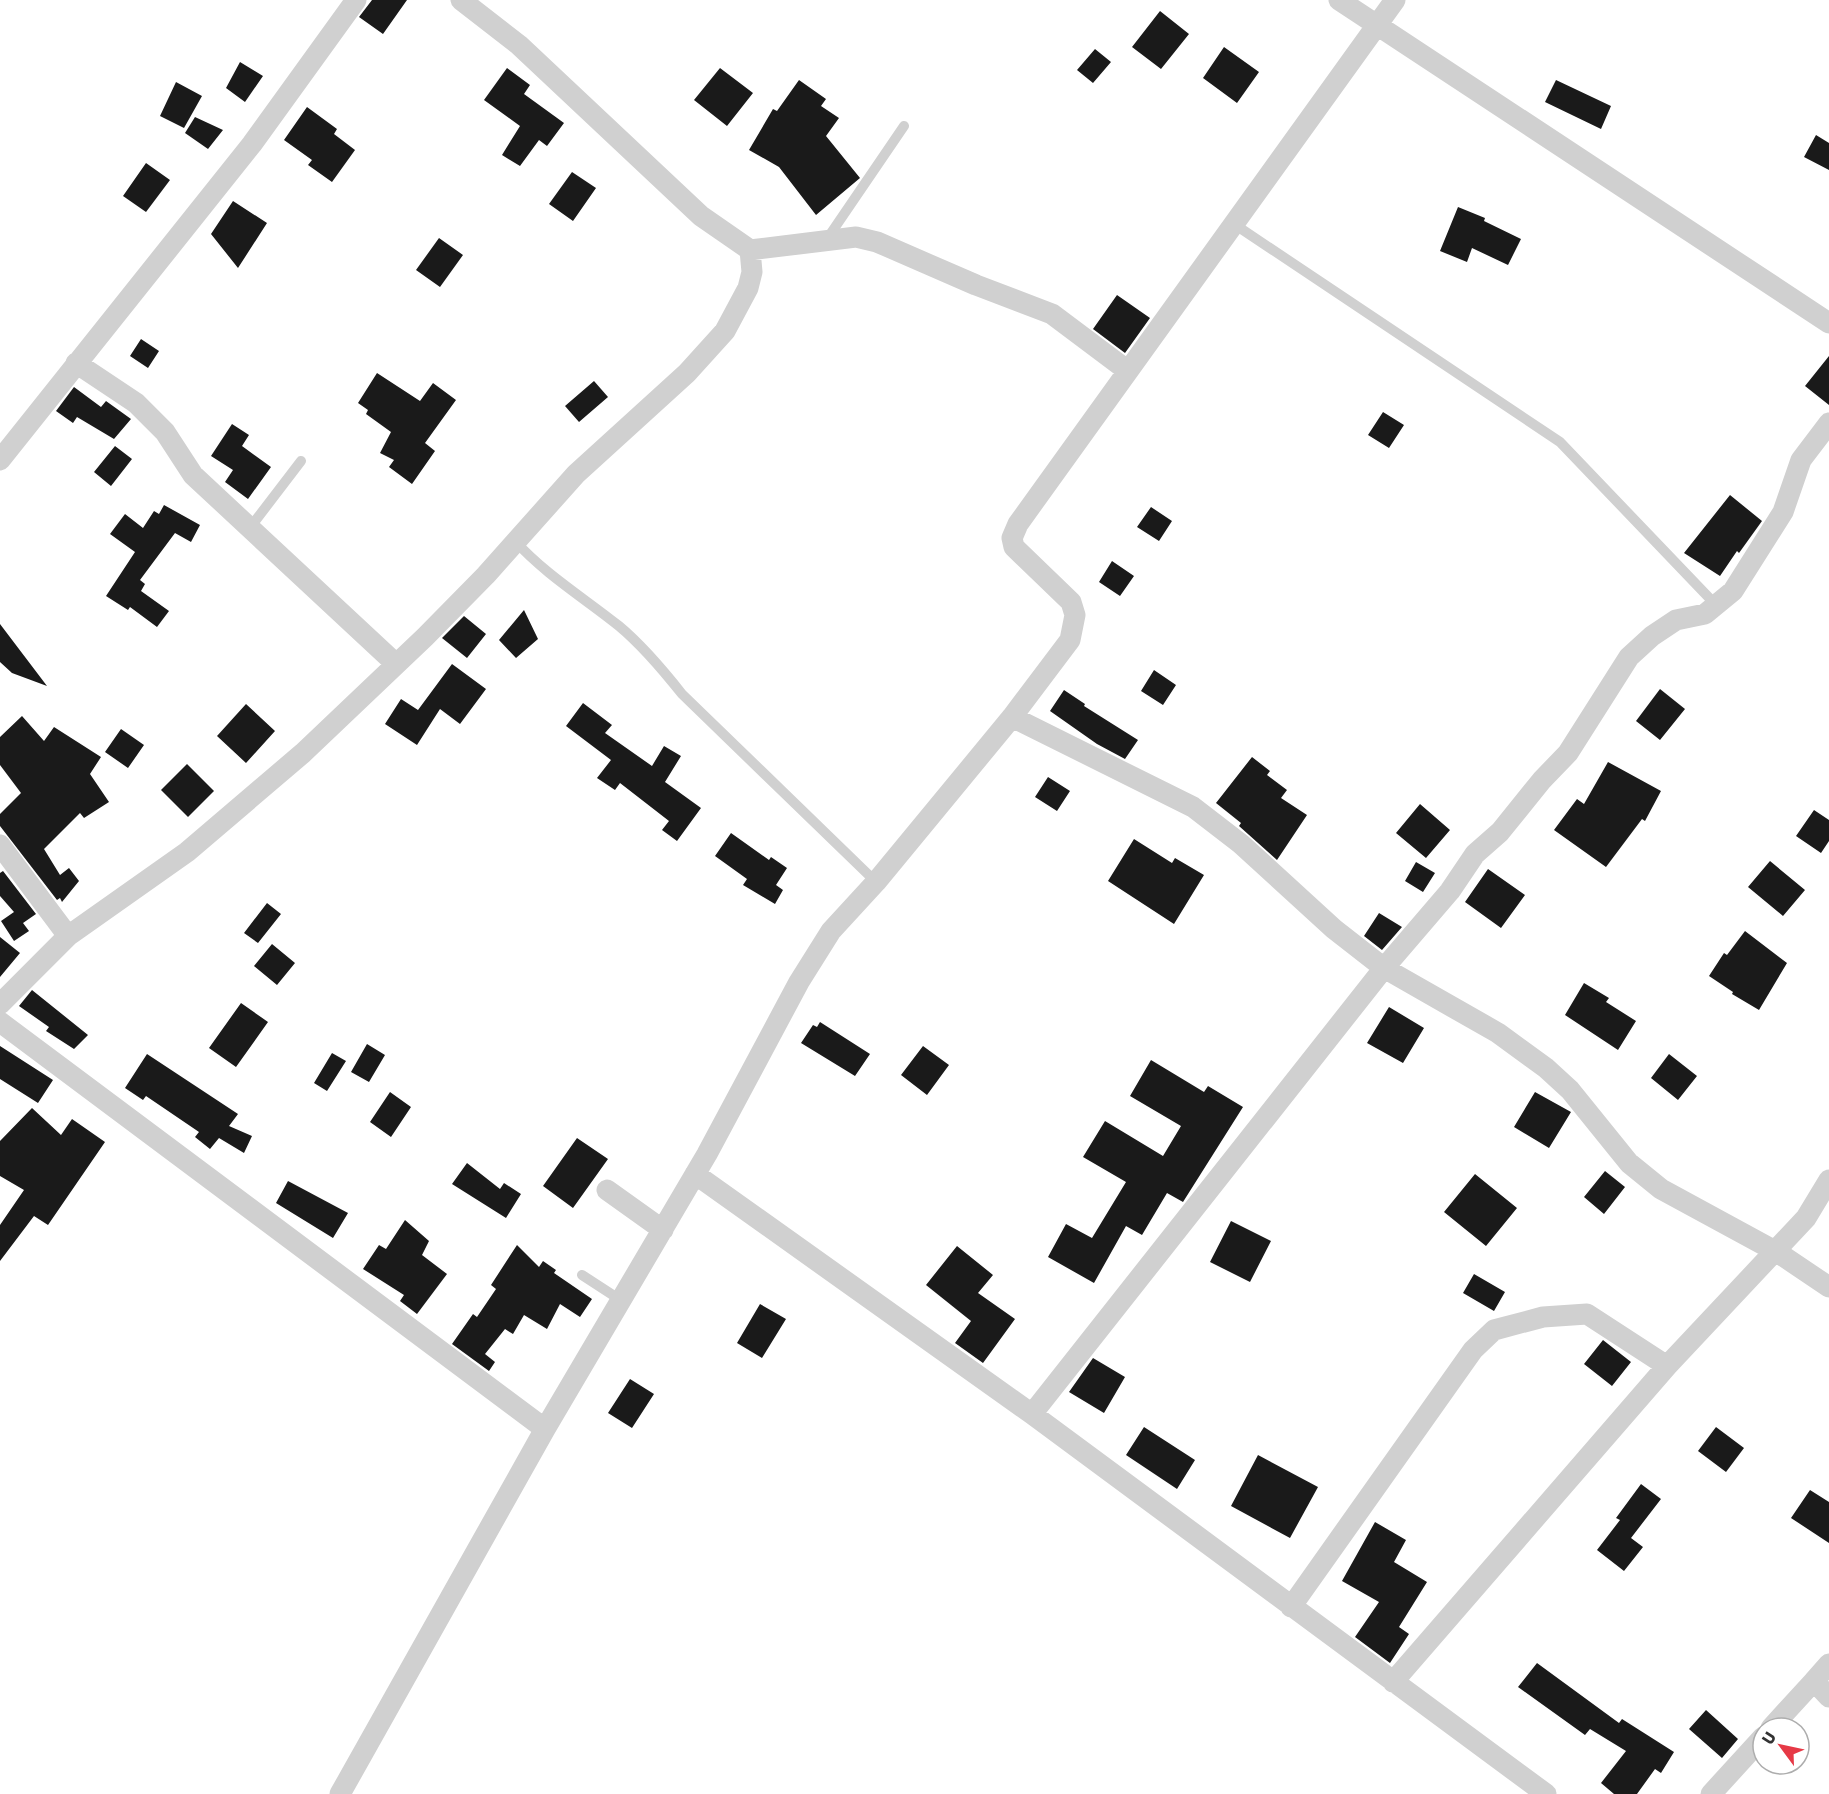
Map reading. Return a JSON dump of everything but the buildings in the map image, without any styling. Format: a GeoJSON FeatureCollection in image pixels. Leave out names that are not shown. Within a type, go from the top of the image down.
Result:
{"type":"FeatureCollection","features":[{"type":"Feature","properties":{"kind":"street"},"geometry":{"type":"LineString","coordinates":[[0,460],[252,144],[356,0]]}},
{"type":"Feature","properties":{"kind":"street"},"geometry":{"type":"LineString","coordinates":[[461,0],[519,45],[701,216],[750,250],[856,237],[877,242],[976,285],[1027,302],[1052,314],[1128,371]]}},
{"type":"Feature","properties":{"kind":"street"},"geometry":{"type":"LineString","coordinates":[[1339,0],[1376,27],[1829,323]]}},
{"type":"Feature","properties":{"kind":"street"},"geometry":{"type":"LineString","coordinates":[[340,1794],[546,1429],[695,1174],[799,982],[831,931],[876,882],[1012,717],[1070,640],[1075,615],[1071,602],[1062,591],[1019,554],[1014,547],[1014,531],[1395,0]]}},
{"type":"Feature","properties":{"kind":"street"},"geometry":{"type":"LineString","coordinates":[[0,1004],[68,936],[187,852],[303,753],[486,575],[576,474],[687,373],[725,331],[748,288],[752,272],[750,250]]}},
{"type":"Feature","properties":{"kind":"street"},"geometry":{"type":"LineString","coordinates":[[76,363],[136,403],[165,432],[193,475],[396,664]]}},
{"type":"Feature","properties":{"kind":"street"},"geometry":{"type":"LineString","coordinates":[[1032,1414],[1384,968],[1450,891],[1475,854],[1500,832],[1523,802],[1568,753],[1629,657],[1652,636],[1676,620],[1705,614],[1733,591],[1783,512],[1801,460],[1829,423]]}},
{"type":"Feature","properties":{"kind":"street"},"geometry":{"type":"LineString","coordinates":[[1012,717],[1192,807],[1241,844],[1334,929],[1384,968],[1497,1034],[1546,1068],[1570,1090],[1629,1163],[1661,1189],[1777,1252],[1829,1287]]}},
{"type":"Feature","properties":{"kind":"street"},"geometry":{"type":"LineString","coordinates":[[0,845],[68,936]]}},
{"type":"Feature","properties":{"kind":"street"},"geometry":{"type":"LineString","coordinates":[[0,1022],[546,1429]]}},
{"type":"Feature","properties":{"kind":"street"},"geometry":{"type":"LineString","coordinates":[[695,1174],[1032,1414],[1545,1794]]}},
{"type":"Feature","properties":{"kind":"street"},"geometry":{"type":"LineString","coordinates":[[1393,1682],[1667,1366],[1777,1252],[1806,1218],[1829,1180]]}},
{"type":"Feature","properties":{"kind":"street"},"geometry":{"type":"LineString","coordinates":[[607,1190],[663,1230]]}},
{"type":"Feature","properties":{"kind":"street"},"geometry":{"type":"LineString","coordinates":[[1291,1607],[1473,1350],[1494,1330],[1543,1317],[1587,1314],[1667,1366]]}},
{"type":"Feature","properties":{"kind":"street"},"geometry":{"type":"LineString","coordinates":[[1782,1716],[1829,1664]]}},
{"type":"Feature","properties":{"kind":"street"},"geometry":{"type":"LineString","coordinates":[[1814,1681],[1829,1697]]}},
{"type":"Feature","properties":{"kind":"street"},"geometry":{"type":"LineString","coordinates":[[1711,1794],[1751,1750]]}},
{"type":"Feature","properties":{"kind":"lane"},"geometry":{"type":"LineString","coordinates":[[827,239],[904,126]]}},
{"type":"Feature","properties":{"kind":"lane"},"geometry":{"type":"LineString","coordinates":[[1234,224],[1560,442],[1716,605]]}},
{"type":"Feature","properties":{"kind":"lane"},"geometry":{"type":"LineString","coordinates":[[249,529],[301,461]]}},
{"type":"Feature","properties":{"kind":"lane"},"geometry":{"type":"LineString","coordinates":[[515,540],[530,558],[620,627],[659,665],[682,694],[876,882]]}},
{"type":"Feature","properties":{"kind":"lane"},"geometry":{"type":"LineString","coordinates":[[582,1275],[622,1301]]}}]}
